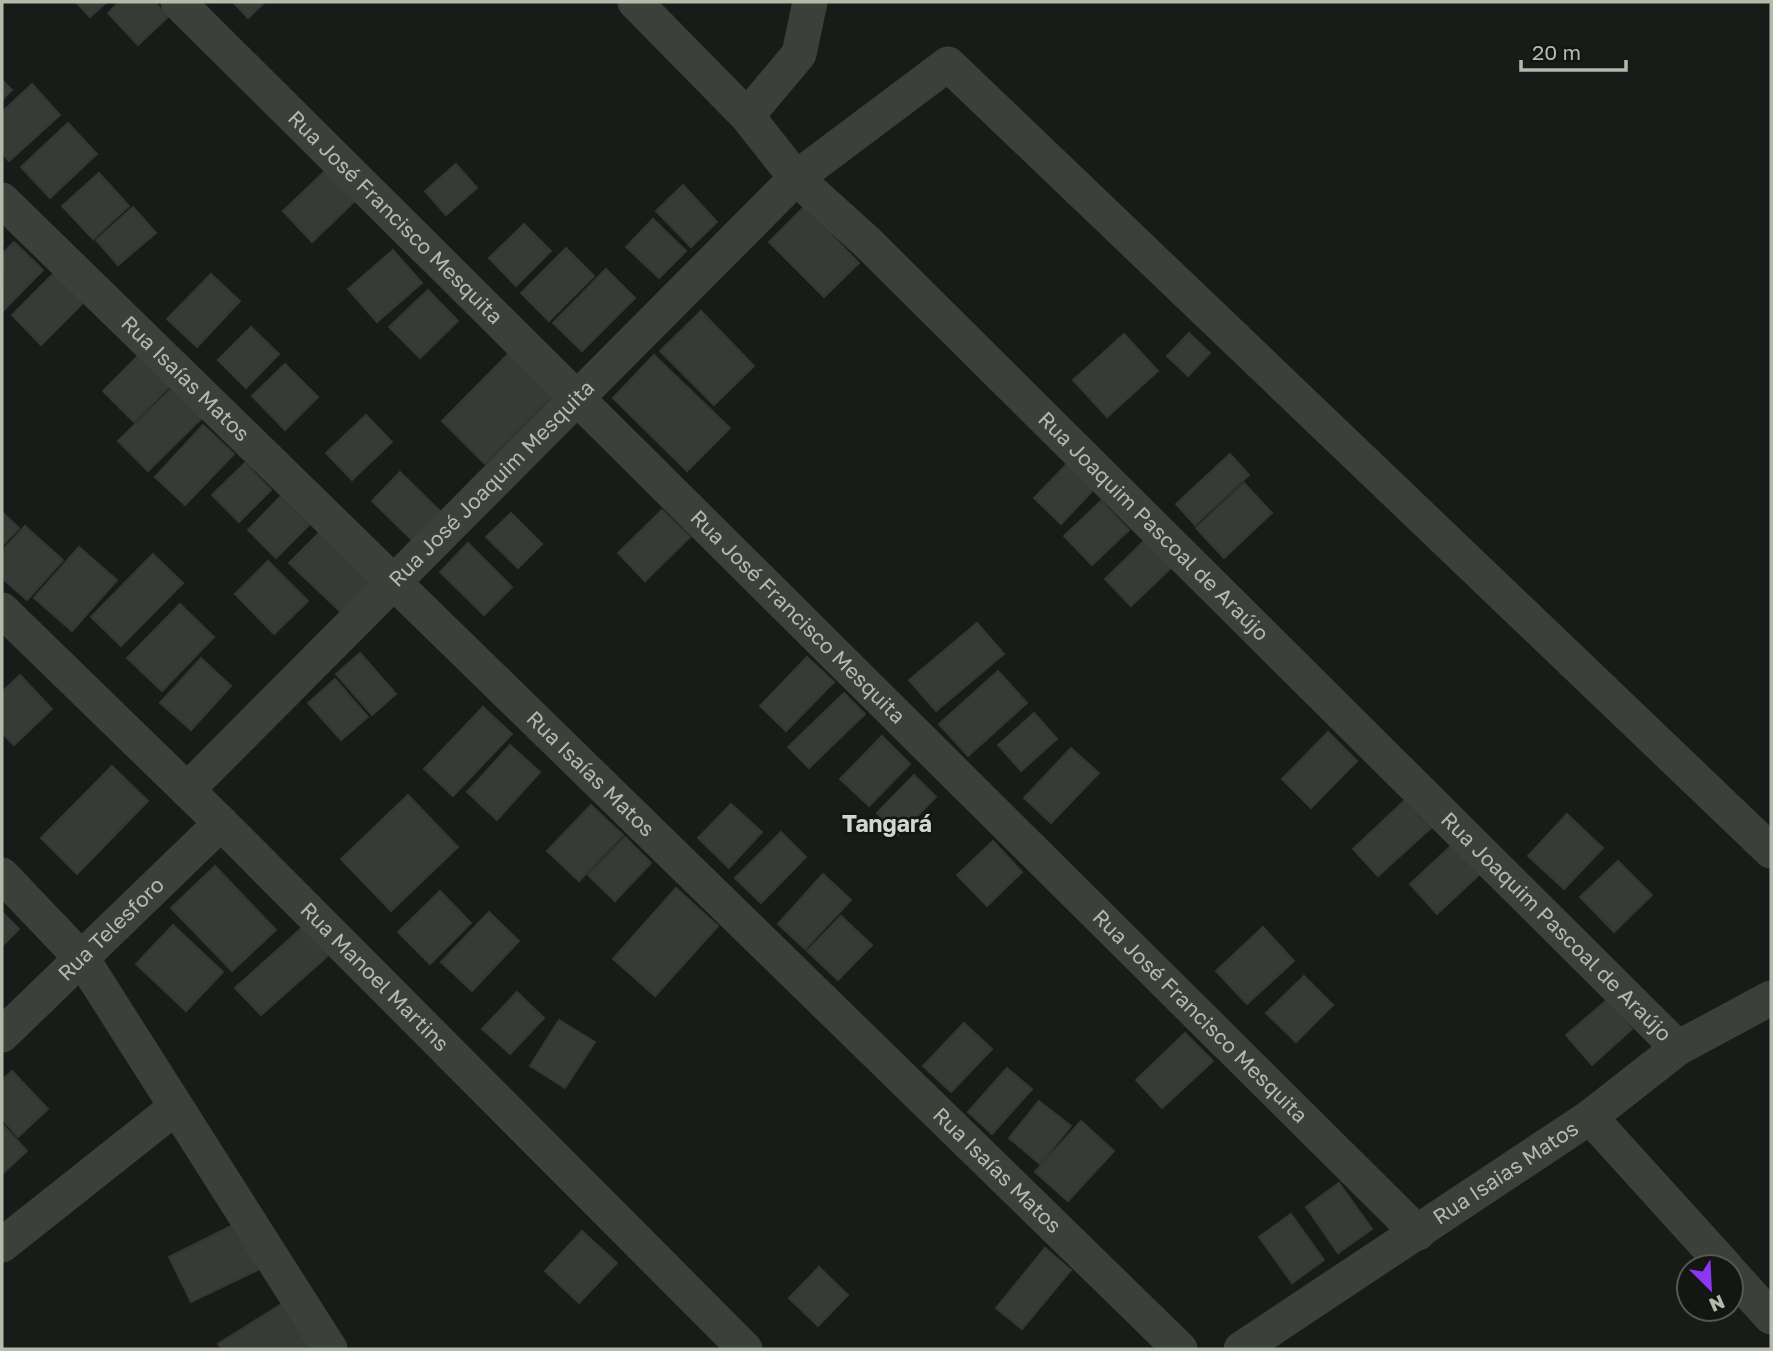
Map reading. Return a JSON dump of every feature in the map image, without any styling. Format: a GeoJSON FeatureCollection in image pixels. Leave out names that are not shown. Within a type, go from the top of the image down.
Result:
{"type":"FeatureCollection","features":[{"type":"Feature","properties":{"kind":"street","name":"Rua José Francisco Mesquita"},"geometry":{"type":"LineString","coordinates":[[178,2],[1418,1233]]}},
{"type":"Feature","properties":{"kind":"street","name":"Rua Joaquim Pascoal de Araújo"},"geometry":{"type":"LineString","coordinates":[[635,2],[747,116],[796,177],[867,242],[1678,1048]]}},
{"type":"Feature","properties":{"kind":"street"},"geometry":{"type":"LineString","coordinates":[[747,116],[799,54],[810,2]]}},
{"type":"Feature","properties":{"kind":"street","name":"Rua José Joaquim Mesquita"},"geometry":{"type":"LineString","coordinates":[[187,790],[396,583],[796,177],[948,64],[1771,851]]}},
{"type":"Feature","properties":{"kind":"street","name":"Rua Isaías Matos"},"geometry":{"type":"LineString","coordinates":[[2,200],[1180,1349]]}},
{"type":"Feature","properties":{"kind":"street","name":"Rua Manoel Martins"},"geometry":{"type":"LineString","coordinates":[[2,610],[221,823],[745,1349]]}},
{"type":"Feature","properties":{"kind":"street","name":"Rua Telesforo"},"geometry":{"type":"LineString","coordinates":[[2,1035],[83,960],[221,823]]}},
{"type":"Feature","properties":{"kind":"street"},"geometry":{"type":"LineString","coordinates":[[2,875],[83,960],[330,1349]]}},
{"type":"Feature","properties":{"kind":"street","name":"Rua Isaias Matos"},"geometry":{"type":"LineString","coordinates":[[1241,1349],[1590,1117],[1678,1048],[1771,998]]}},
{"type":"Feature","properties":{"kind":"street"},"geometry":{"type":"LineString","coordinates":[[2,1245],[176,1107]]}},
{"type":"Feature","properties":{"kind":"street"},"geometry":{"type":"LineString","coordinates":[[1590,1117],[1713,1253]]}},
{"type":"Feature","properties":{"kind":"street"},"geometry":{"type":"LineString","coordinates":[[1745,1288],[1771,1317]]}},
{"type":"Feature","properties":{"kind":"building"},"geometry":{"type":"Polygon","coordinates":[[[76,2],[107,2],[90,17],[76,2]]]}},
{"type":"Feature","properties":{"kind":"building"},"geometry":{"type":"Polygon","coordinates":[[[119,2],[155,2],[168,17],[138,45],[108,13],[119,2]]]}},
{"type":"Feature","properties":{"kind":"building"},"geometry":{"type":"Polygon","coordinates":[[[233,2],[265,2],[248,18],[233,2]]]}},
{"type":"Feature","properties":{"kind":"building"},"geometry":{"type":"Polygon","coordinates":[[[2,80],[12,90],[2,100],[2,80]]]}},
{"type":"Feature","properties":{"kind":"building"},"geometry":{"type":"Polygon","coordinates":[[[32,84],[60,115],[9,161],[2,153],[2,112],[32,84]]]}},
{"type":"Feature","properties":{"kind":"building"},"geometry":{"type":"Polygon","coordinates":[[[68,123],[97,154],[50,198],[21,167],[68,123]]]}},
{"type":"Feature","properties":{"kind":"building"},"geometry":{"type":"Polygon","coordinates":[[[456,164],[477,188],[446,215],[425,191],[456,164]]]}},
{"type":"Feature","properties":{"kind":"building"},"geometry":{"type":"Polygon","coordinates":[[[326,170],[355,201],[312,242],[283,211],[326,170]]]}},
{"type":"Feature","properties":{"kind":"building"},"geometry":{"type":"Polygon","coordinates":[[[99,173],[129,206],[93,239],[62,206],[99,173]]]}},
{"type":"Feature","properties":{"kind":"building"},"geometry":{"type":"Polygon","coordinates":[[[683,185],[717,222],[691,247],[656,211],[683,185]]]}},
{"type":"Feature","properties":{"kind":"building"},"geometry":{"type":"Polygon","coordinates":[[[133,207],[156,233],[118,265],[96,240],[133,207]]]}},
{"type":"Feature","properties":{"kind":"building"},"geometry":{"type":"Polygon","coordinates":[[[804,207],[859,263],[824,297],[769,242],[804,207]]]}},
{"type":"Feature","properties":{"kind":"building"},"geometry":{"type":"Polygon","coordinates":[[[653,219],[686,251],[659,278],[626,247],[653,219]]]}},
{"type":"Feature","properties":{"kind":"building"},"geometry":{"type":"Polygon","coordinates":[[[524,224],[551,251],[516,286],[489,258],[524,224]]]}},
{"type":"Feature","properties":{"kind":"building"},"geometry":{"type":"Polygon","coordinates":[[[14,242],[43,270],[4,310],[2,254],[14,242]]]}},
{"type":"Feature","properties":{"kind":"building"},"geometry":{"type":"Polygon","coordinates":[[[566,248],[594,276],[549,321],[521,293],[566,248]]]}},
{"type":"Feature","properties":{"kind":"building"},"geometry":{"type":"Polygon","coordinates":[[[393,250],[422,283],[377,322],[348,289],[393,250]]]}},
{"type":"Feature","properties":{"kind":"building"},"geometry":{"type":"Polygon","coordinates":[[[606,269],[635,298],[582,351],[553,323],[606,269]]]}},
{"type":"Feature","properties":{"kind":"building"},"geometry":{"type":"Polygon","coordinates":[[[56,271],[86,300],[41,345],[12,315],[56,271]]]}},
{"type":"Feature","properties":{"kind":"building"},"geometry":{"type":"Polygon","coordinates":[[[211,274],[240,301],[197,347],[167,319],[211,274]]]}},
{"type":"Feature","properties":{"kind":"building"},"geometry":{"type":"Polygon","coordinates":[[[428,290],[458,321],[420,358],[389,327],[428,290]]]}},
{"type":"Feature","properties":{"kind":"building"},"geometry":{"type":"Polygon","coordinates":[[[701,311],[754,366],[714,405],[660,351],[701,311]]]}},
{"type":"Feature","properties":{"kind":"building"},"geometry":{"type":"Polygon","coordinates":[[[251,327],[279,354],[246,388],[218,360],[251,327]]]}},
{"type":"Feature","properties":{"kind":"building"},"geometry":{"type":"Polygon","coordinates":[[[1189,333],[1210,353],[1188,376],[1167,356],[1189,333]]]}},
{"type":"Feature","properties":{"kind":"building"},"geometry":{"type":"Polygon","coordinates":[[[1124,334],[1158,371],[1107,417],[1073,380],[1124,334]]]}},
{"type":"Feature","properties":{"kind":"building"},"geometry":{"type":"Polygon","coordinates":[[[511,351],[555,394],[485,464],[442,421],[511,351]]]}},
{"type":"Feature","properties":{"kind":"building"},"geometry":{"type":"Polygon","coordinates":[[[141,353],[172,384],[134,422],[103,391],[141,353]]]}},
{"type":"Feature","properties":{"kind":"building"},"geometry":{"type":"Polygon","coordinates":[[[654,355],[730,428],[687,471],[613,398],[654,355]]]}},
{"type":"Feature","properties":{"kind":"building"},"geometry":{"type":"Polygon","coordinates":[[[285,364],[318,397],[285,430],[252,396],[285,364]]]}},
{"type":"Feature","properties":{"kind":"building"},"geometry":{"type":"Polygon","coordinates":[[[172,388],[202,418],[148,471],[118,441],[172,388]]]}},
{"type":"Feature","properties":{"kind":"building"},"geometry":{"type":"Polygon","coordinates":[[[366,415],[392,442],[352,480],[326,453],[366,415]]]}},
{"type":"Feature","properties":{"kind":"building"},"geometry":{"type":"Polygon","coordinates":[[[203,425],[234,454],[185,505],[155,477],[203,425]]]}},
{"type":"Feature","properties":{"kind":"building"},"geometry":{"type":"Polygon","coordinates":[[[1230,454],[1249,475],[1195,525],[1176,504],[1230,454]]]}},
{"type":"Feature","properties":{"kind":"building"},"geometry":{"type":"Polygon","coordinates":[[[1071,460],[1098,485],[1061,524],[1034,498],[1071,460]]]}},
{"type":"Feature","properties":{"kind":"building"},"geometry":{"type":"Polygon","coordinates":[[[245,463],[271,490],[239,522],[212,495],[245,463]]]}},
{"type":"Feature","properties":{"kind":"building"},"geometry":{"type":"Polygon","coordinates":[[[400,472],[441,512],[413,541],[372,501],[400,472]]]}},
{"type":"Feature","properties":{"kind":"building"},"geometry":{"type":"Polygon","coordinates":[[[1244,483],[1272,513],[1224,558],[1196,528],[1244,483]]]}},
{"type":"Feature","properties":{"kind":"building"},"geometry":{"type":"Polygon","coordinates":[[[280,497],[309,525],[276,558],[248,530],[280,497]]]}},
{"type":"Feature","properties":{"kind":"building"},"geometry":{"type":"Polygon","coordinates":[[[1101,501],[1129,530],[1092,565],[1064,536],[1101,501]]]}},
{"type":"Feature","properties":{"kind":"building"},"geometry":{"type":"Polygon","coordinates":[[[662,510],[690,537],[645,581],[618,553],[662,510]]]}},
{"type":"Feature","properties":{"kind":"building"},"geometry":{"type":"Polygon","coordinates":[[[2,512],[19,528],[2,546],[2,512]]]}},
{"type":"Feature","properties":{"kind":"building"},"geometry":{"type":"Polygon","coordinates":[[[511,513],[542,544],[518,568],[486,537],[511,513]]]}},
{"type":"Feature","properties":{"kind":"building"},"geometry":{"type":"Polygon","coordinates":[[[25,526],[63,560],[27,600],[2,578],[2,551],[25,526]]]}},
{"type":"Feature","properties":{"kind":"building"},"geometry":{"type":"Polygon","coordinates":[[[321,531],[374,582],[343,614],[289,563],[321,531]]]}},
{"type":"Feature","properties":{"kind":"building"},"geometry":{"type":"Polygon","coordinates":[[[1145,540],[1172,567],[1131,606],[1105,579],[1145,540]]]}},
{"type":"Feature","properties":{"kind":"building"},"geometry":{"type":"Polygon","coordinates":[[[468,543],[512,587],[484,615],[440,572],[468,543]]]}},
{"type":"Feature","properties":{"kind":"building"},"geometry":{"type":"Polygon","coordinates":[[[79,547],[117,580],[72,631],[34,598],[79,547]]]}},
{"type":"Feature","properties":{"kind":"building"},"geometry":{"type":"Polygon","coordinates":[[[153,554],[183,583],[121,646],[91,617],[153,554]]]}},
{"type":"Feature","properties":{"kind":"building"},"geometry":{"type":"Polygon","coordinates":[[[268,561],[308,601],[274,634],[235,594],[268,561]]]}},
{"type":"Feature","properties":{"kind":"building"},"geometry":{"type":"Polygon","coordinates":[[[180,604],[214,637],[162,691],[127,658],[180,604]]]}},
{"type":"Feature","properties":{"kind":"building"},"geometry":{"type":"Polygon","coordinates":[[[977,623],[1004,654],[936,711],[909,680],[977,623]]]}},
{"type":"Feature","properties":{"kind":"building"},"geometry":{"type":"Polygon","coordinates":[[[360,653],[396,694],[372,715],[336,674],[360,653]]]}},
{"type":"Feature","properties":{"kind":"building"},"geometry":{"type":"Polygon","coordinates":[[[807,657],[834,682],[786,731],[760,706],[807,657]]]}},
{"type":"Feature","properties":{"kind":"building"},"geometry":{"type":"Polygon","coordinates":[[[201,658],[231,686],[191,730],[160,703],[201,658]]]}},
{"type":"Feature","properties":{"kind":"building"},"geometry":{"type":"Polygon","coordinates":[[[998,671],[1027,703],[968,756],[939,724],[998,671]]]}},
{"type":"Feature","properties":{"kind":"building"},"geometry":{"type":"Polygon","coordinates":[[[20,675],[52,709],[14,745],[2,733],[2,692],[20,675]]]}},
{"type":"Feature","properties":{"kind":"building"},"geometry":{"type":"Polygon","coordinates":[[[335,679],[368,717],[341,740],[308,703],[335,679]]]}},
{"type":"Feature","properties":{"kind":"building"},"geometry":{"type":"Polygon","coordinates":[[[844,693],[865,714],[809,768],[788,747],[844,693]]]}},
{"type":"Feature","properties":{"kind":"building"},"geometry":{"type":"Polygon","coordinates":[[[483,707],[512,734],[453,796],[424,769],[483,707]]]}},
{"type":"Feature","properties":{"kind":"building"},"geometry":{"type":"Polygon","coordinates":[[[1034,713],[1057,739],[1021,771],[998,745],[1034,713]]]}},
{"type":"Feature","properties":{"kind":"building"},"geometry":{"type":"Polygon","coordinates":[[[1328,732],[1357,761],[1311,808],[1282,779],[1328,732]]]}},
{"type":"Feature","properties":{"kind":"building"},"geometry":{"type":"Polygon","coordinates":[[[882,736],[910,764],[869,806],[840,779],[882,736]]]}},
{"type":"Feature","properties":{"kind":"building"},"geometry":{"type":"Polygon","coordinates":[[[510,745],[540,772],[497,820],[467,792],[510,745]]]}},
{"type":"Feature","properties":{"kind":"building"},"geometry":{"type":"Polygon","coordinates":[[[1071,748],[1099,773],[1051,823],[1024,798],[1071,748]]]}},
{"type":"Feature","properties":{"kind":"building"},"geometry":{"type":"Polygon","coordinates":[[[112,766],[148,801],[77,874],[41,838],[112,766]]]}},
{"type":"Feature","properties":{"kind":"building"},"geometry":{"type":"Polygon","coordinates":[[[914,775],[936,797],[898,835],[877,813],[914,775]]]}},
{"type":"Feature","properties":{"kind":"building"},"geometry":{"type":"Polygon","coordinates":[[[408,795],[458,847],[391,911],[341,859],[408,795]]]}},
{"type":"Feature","properties":{"kind":"building"},"geometry":{"type":"Polygon","coordinates":[[[1405,800],[1431,828],[1378,876],[1353,849],[1405,800]]]}},
{"type":"Feature","properties":{"kind":"building"},"geometry":{"type":"Polygon","coordinates":[[[731,804],[762,832],[729,868],[698,838],[731,804]]]}},
{"type":"Feature","properties":{"kind":"building"},"geometry":{"type":"Polygon","coordinates":[[[591,805],[623,835],[579,881],[547,851],[591,805]]]}},
{"type":"Feature","properties":{"kind":"building"},"geometry":{"type":"Polygon","coordinates":[[[1567,814],[1603,848],[1564,889],[1528,856],[1567,814]]]}},
{"type":"Feature","properties":{"kind":"building"},"geometry":{"type":"Polygon","coordinates":[[[781,832],[806,857],[761,903],[735,878],[781,832]]]}},
{"type":"Feature","properties":{"kind":"building"},"geometry":{"type":"Polygon","coordinates":[[[625,837],[651,863],[615,901],[588,875],[625,837]]]}},
{"type":"Feature","properties":{"kind":"building"},"geometry":{"type":"Polygon","coordinates":[[[993,841],[1022,872],[987,906],[957,875],[993,841]]]}},
{"type":"Feature","properties":{"kind":"building"},"geometry":{"type":"Polygon","coordinates":[[[1453,844],[1480,874],[1437,914],[1410,884],[1453,844]]]}},
{"type":"Feature","properties":{"kind":"building"},"geometry":{"type":"Polygon","coordinates":[[[1618,861],[1652,895],[1614,932],[1580,897],[1618,861]]]}},
{"type":"Feature","properties":{"kind":"building"},"geometry":{"type":"Polygon","coordinates":[[[215,866],[276,930],[232,971],[171,908],[215,866]]]}},
{"type":"Feature","properties":{"kind":"building"},"geometry":{"type":"Polygon","coordinates":[[[823,874],[851,900],[805,949],[778,924],[823,874]]]}},
{"type":"Feature","properties":{"kind":"building"},"geometry":{"type":"Polygon","coordinates":[[[676,888],[718,926],[655,996],[613,959],[676,888]]]}},
{"type":"Feature","properties":{"kind":"building"},"geometry":{"type":"Polygon","coordinates":[[[440,891],[471,923],[430,964],[398,932],[440,891]]]}},
{"type":"Feature","properties":{"kind":"building"},"geometry":{"type":"Polygon","coordinates":[[[2,912],[19,929],[2,946],[2,912]]]}},
{"type":"Feature","properties":{"kind":"building"},"geometry":{"type":"Polygon","coordinates":[[[489,912],[519,941],[472,991],[441,962],[489,912]]]}},
{"type":"Feature","properties":{"kind":"building"},"geometry":{"type":"Polygon","coordinates":[[[841,916],[872,945],[838,980],[807,951],[841,916]]]}},
{"type":"Feature","properties":{"kind":"building"},"geometry":{"type":"Polygon","coordinates":[[[173,925],[223,972],[186,1011],[136,964],[173,925]]]}},
{"type":"Feature","properties":{"kind":"building"},"geometry":{"type":"Polygon","coordinates":[[[305,925],[331,953],[261,1015],[235,988],[305,925]]]}},
{"type":"Feature","properties":{"kind":"building"},"geometry":{"type":"Polygon","coordinates":[[[1263,927],[1294,961],[1247,1004],[1216,971],[1263,927]]]}},
{"type":"Feature","properties":{"kind":"building"},"geometry":{"type":"Polygon","coordinates":[[[1304,976],[1333,1005],[1296,1042],[1266,1013],[1304,976]]]}},
{"type":"Feature","properties":{"kind":"building"},"geometry":{"type":"Polygon","coordinates":[[[517,992],[544,1018],[510,1054],[482,1029],[517,992]]]}},
{"type":"Feature","properties":{"kind":"building"},"geometry":{"type":"Polygon","coordinates":[[[1607,1000],[1632,1029],[1592,1065],[1566,1035],[1607,1000]]]}},
{"type":"Feature","properties":{"kind":"building"},"geometry":{"type":"Polygon","coordinates":[[[559,1020],[595,1042],[565,1088],[530,1066],[559,1020]]]}},
{"type":"Feature","properties":{"kind":"building"},"geometry":{"type":"Polygon","coordinates":[[[964,1023],[992,1049],[951,1092],[923,1066],[964,1023]]]}},
{"type":"Feature","properties":{"kind":"building"},"geometry":{"type":"Polygon","coordinates":[[[1185,1033],[1213,1061],[1162,1108],[1136,1080],[1185,1033]]]}},
{"type":"Feature","properties":{"kind":"building"},"geometry":{"type":"Polygon","coordinates":[[[1007,1068],[1032,1089],[992,1134],[968,1112],[1007,1068]]]}},
{"type":"Feature","properties":{"kind":"building"},"geometry":{"type":"Polygon","coordinates":[[[12,1071],[48,1109],[18,1137],[2,1119],[2,1080],[12,1071]]]}},
{"type":"Feature","properties":{"kind":"building"},"geometry":{"type":"Polygon","coordinates":[[[1039,1101],[1071,1126],[1040,1164],[1009,1138],[1039,1101]]]}},
{"type":"Feature","properties":{"kind":"building"},"geometry":{"type":"Polygon","coordinates":[[[1081,1121],[1114,1151],[1068,1201],[1035,1172],[1081,1121]]]}},
{"type":"Feature","properties":{"kind":"building"},"geometry":{"type":"Polygon","coordinates":[[[2,1124],[27,1151],[2,1174],[2,1124]]]}},
{"type":"Feature","properties":{"kind":"building"},"geometry":{"type":"Polygon","coordinates":[[[1339,1183],[1372,1229],[1338,1253],[1306,1207],[1339,1183]]]}},
{"type":"Feature","properties":{"kind":"building"},"geometry":{"type":"Polygon","coordinates":[[[1291,1214],[1324,1260],[1292,1283],[1259,1237],[1291,1214]]]}},
{"type":"Feature","properties":{"kind":"building"},"geometry":{"type":"Polygon","coordinates":[[[239,1222],[262,1268],[191,1302],[169,1257],[239,1222]]]}},
{"type":"Feature","properties":{"kind":"building"},"geometry":{"type":"Polygon","coordinates":[[[582,1231],[617,1263],[579,1303],[545,1271],[582,1231]]]}},
{"type":"Feature","properties":{"kind":"building"},"geometry":{"type":"Polygon","coordinates":[[[1045,1248],[1071,1270],[1022,1329],[996,1308],[1045,1248]]]}},
{"type":"Feature","properties":{"kind":"building"},"geometry":{"type":"Polygon","coordinates":[[[819,1267],[848,1295],[818,1326],[789,1298],[819,1267]]]}},
{"type":"Feature","properties":{"kind":"building"},"geometry":{"type":"Polygon","coordinates":[[[283,1303],[310,1345],[304,1349],[222,1349],[218,1344],[283,1303]]]}},
{"type":"Feature","properties":{"kind":"district","name":"Tangará"},"geometry":{"type":"Point","coordinates":[887,824]}}]}
